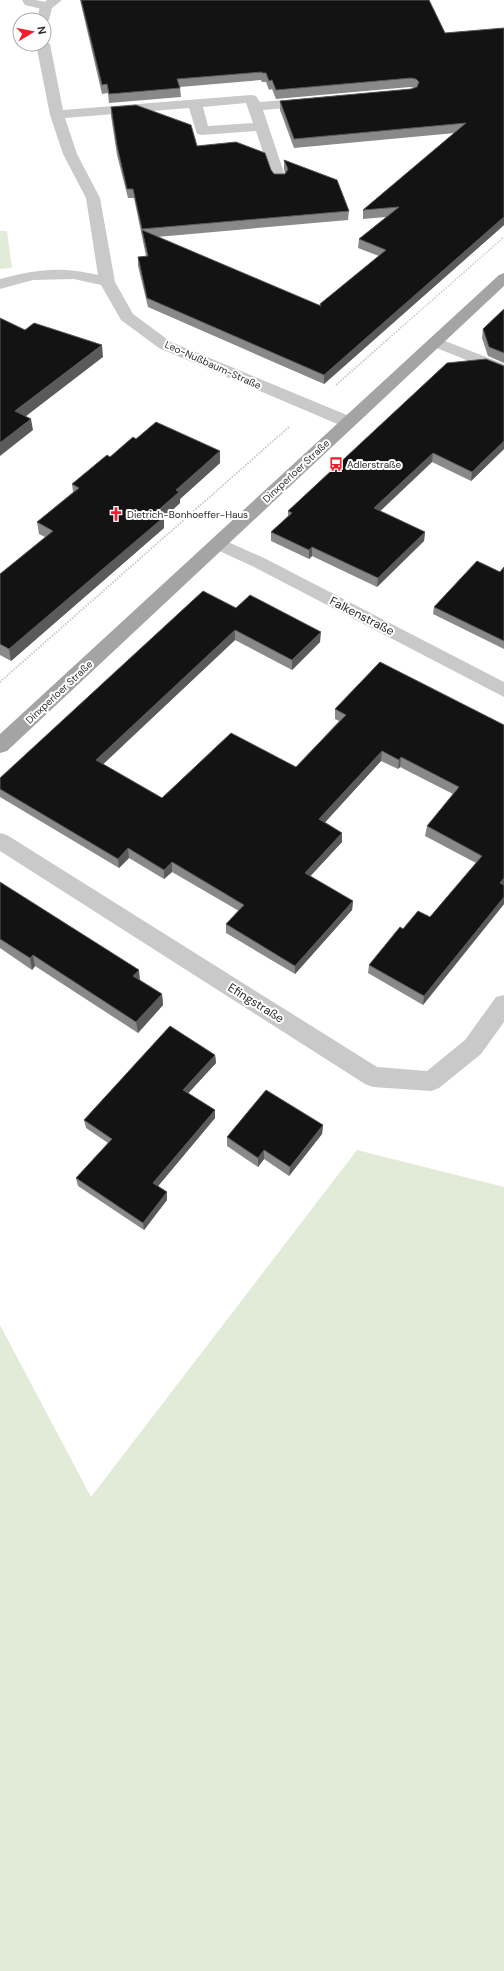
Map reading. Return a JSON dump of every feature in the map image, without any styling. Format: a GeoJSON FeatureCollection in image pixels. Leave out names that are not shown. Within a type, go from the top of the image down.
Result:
{"type":"FeatureCollection","features":[{"type":"Feature","properties":{"kind":"main road","name":"Dinxperloer Straße"},"geometry":{"type":"LineString","coordinates":[[0,746],[504,278]]}},
{"type":"Feature","properties":{"kind":"street","name":"Leo-Nußbaum-Straße"},"geometry":{"type":"LineString","coordinates":[[45,52],[57,115],[70,154],[93,198],[107,282],[127,317],[165,345],[348,422]]}},
{"type":"Feature","properties":{"kind":"street"},"geometry":{"type":"LineString","coordinates":[[57,115],[251,98],[279,179]]}},
{"type":"Feature","properties":{"kind":"street"},"geometry":{"type":"LineString","coordinates":[[255,107],[325,100]]}},
{"type":"Feature","properties":{"kind":"street"},"geometry":{"type":"LineString","coordinates":[[195,104],[202,131],[261,126]]}},
{"type":"Feature","properties":{"kind":"street"},"geometry":{"type":"LineString","coordinates":[[0,284],[32,275],[74,274],[107,282]]}},
{"type":"Feature","properties":{"kind":"street"},"geometry":{"type":"LineString","coordinates":[[435,342],[504,370]]}},
{"type":"Feature","properties":{"kind":"street","name":"Falkenstraße"},"geometry":{"type":"LineString","coordinates":[[219,544],[265,566],[504,690]]}},
{"type":"Feature","properties":{"kind":"street","name":"Efingstraße"},"geometry":{"type":"LineString","coordinates":[[0,841],[373,1077],[431,1081],[473,1047],[504,1004]]}},
{"type":"Feature","properties":{"kind":"lane"},"geometry":{"type":"LineString","coordinates":[[28,0],[29,2],[51,3]]}},
{"type":"Feature","properties":{"kind":"path"},"geometry":{"type":"LineString","coordinates":[[0,682],[504,237]]}},
{"type":"Feature","properties":{"kind":"green space"},"geometry":{"type":"Polygon","coordinates":[[[0,231],[7,231],[12,268],[0,269],[0,231]]]}},
{"type":"Feature","properties":{"kind":"green space"},"geometry":{"type":"Polygon","coordinates":[[[357,1150],[504,1187],[504,1971],[0,1971],[0,1325],[91,1497],[357,1150]]]}},
{"type":"Feature","properties":{"kind":"building"},"geometry":{"type":"Polygon","coordinates":[[[81,0],[429,0],[445,33],[504,28],[504,217],[324,375],[147,298],[138,257],[148,256],[142,230],[321,306],[320,304],[386,250],[359,239],[399,207],[363,210],[466,123],[294,139],[280,101],[411,89],[417,87],[419,82],[416,79],[411,78],[276,90],[272,80],[269,81],[266,73],[262,72],[177,79],[180,88],[109,94],[107,84],[102,85],[81,0]]]}},
{"type":"Feature","properties":{"kind":"building"},"geometry":{"type":"Polygon","coordinates":[[[136,105],[191,125],[197,146],[236,142],[265,153],[274,174],[285,174],[288,169],[284,160],[337,180],[349,211],[142,229],[133,189],[127,189],[117,146],[111,107],[136,105]]]}},
{"type":"Feature","properties":{"kind":"building"},"geometry":{"type":"Polygon","coordinates":[[[504,309],[504,353],[489,347],[483,329],[504,309]]]}},
{"type":"Feature","properties":{"kind":"building"},"geometry":{"type":"Polygon","coordinates":[[[0,318],[25,330],[34,323],[102,345],[15,411],[31,419],[0,443],[0,318]]]}},
{"type":"Feature","properties":{"kind":"building"},"geometry":{"type":"Polygon","coordinates":[[[486,359],[504,366],[504,441],[472,472],[433,453],[374,508],[425,532],[378,578],[312,547],[309,550],[271,532],[292,513],[288,511],[447,363],[486,359]]]}},
{"type":"Feature","properties":{"kind":"building"},"geometry":{"type":"Polygon","coordinates":[[[156,422],[220,451],[176,490],[179,492],[155,513],[164,517],[9,649],[0,644],[0,574],[53,531],[37,522],[79,488],[72,484],[107,455],[110,457],[133,437],[136,439],[156,422]]]}},
{"type":"Feature","properties":{"kind":"building"},"geometry":{"type":"Polygon","coordinates":[[[477,561],[500,572],[504,567],[504,641],[434,607],[477,561]]]}},
{"type":"Feature","properties":{"kind":"building"},"geometry":{"type":"Polygon","coordinates":[[[203,591],[236,608],[250,595],[321,632],[292,660],[235,630],[96,760],[162,798],[231,733],[296,767],[346,715],[335,709],[380,662],[504,725],[504,878],[500,883],[504,885],[504,897],[424,996],[369,965],[400,927],[403,929],[418,911],[430,917],[482,856],[427,826],[459,787],[401,757],[399,760],[382,751],[319,819],[342,833],[305,873],[353,901],[295,966],[226,924],[244,905],[172,862],[164,870],[128,848],[118,859],[0,789],[0,778],[203,591]]]}},
{"type":"Feature","properties":{"kind":"building"},"geometry":{"type":"Polygon","coordinates":[[[0,882],[139,970],[133,976],[162,994],[136,1022],[33,955],[30,958],[0,939],[0,882]]]}},
{"type":"Feature","properties":{"kind":"building"},"geometry":{"type":"Polygon","coordinates":[[[170,1026],[215,1055],[183,1090],[215,1110],[153,1183],[167,1192],[143,1223],[76,1178],[112,1139],[84,1120],[170,1026]]]}},
{"type":"Feature","properties":{"kind":"building"},"geometry":{"type":"Polygon","coordinates":[[[266,1090],[323,1125],[290,1167],[264,1150],[258,1158],[227,1137],[266,1090]]]}},
{"type":"Feature","properties":{"kind":"place","name":"Adlerstraße"},"geometry":{"type":"Point","coordinates":[336,464]}},
{"type":"Feature","properties":{"kind":"place","name":"Dietrich-Bonhoeffer-Haus"},"geometry":{"type":"Point","coordinates":[116,514]}}]}
